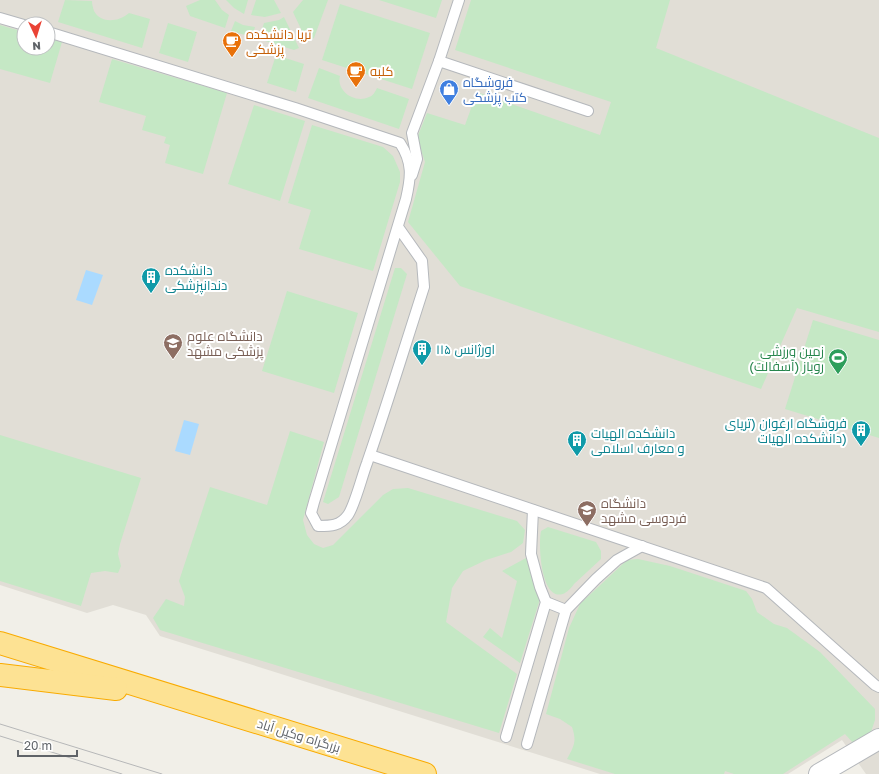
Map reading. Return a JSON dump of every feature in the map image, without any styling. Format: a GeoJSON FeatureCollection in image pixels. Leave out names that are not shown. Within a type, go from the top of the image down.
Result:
{"type":"FeatureCollection","features":[{"type":"Feature","properties":{"kind":"highway"},"geometry":{"type":"LineString","coordinates":[[0,630],[173,696]]}},
{"type":"Feature","properties":{"kind":"highway","name":"بزرگراه وکیل آباد"},"geometry":{"type":"LineString","coordinates":[[0,643],[424,774]]}},
{"type":"Feature","properties":{"kind":"highway","name":"بزرگراه وکیل آباد"},"geometry":{"type":"LineString","coordinates":[[0,675],[173,696]]}},
{"type":"Feature","properties":{"kind":"street"},"geometry":{"type":"LineString","coordinates":[[819,774],[879,739]]}},
{"type":"Feature","properties":{"kind":"lane"},"geometry":{"type":"LineString","coordinates":[[56,34],[295,108],[400,143],[407,140],[412,133],[439,61],[459,0]]}},
{"type":"Feature","properties":{"kind":"lane"},"geometry":{"type":"LineString","coordinates":[[0,18],[16,23]]}},
{"type":"Feature","properties":{"kind":"lane"},"geometry":{"type":"LineString","coordinates":[[439,61],[588,111]]}},
{"type":"Feature","properties":{"kind":"lane"},"geometry":{"type":"LineString","coordinates":[[398,227],[422,262],[424,287],[370,455],[348,514],[340,522],[330,526],[318,526],[311,513],[398,227],[417,159],[412,133]]}},
{"type":"Feature","properties":{"kind":"lane"},"geometry":{"type":"LineString","coordinates":[[400,143],[408,158],[411,179]]}},
{"type":"Feature","properties":{"kind":"lane"},"geometry":{"type":"LineString","coordinates":[[370,455],[766,588],[878,683]]}},
{"type":"Feature","properties":{"kind":"lane"},"geometry":{"type":"LineString","coordinates":[[506,737],[546,602],[540,587],[531,554],[533,510]]}},
{"type":"Feature","properties":{"kind":"lane"},"geometry":{"type":"LineString","coordinates":[[527,744],[566,610],[617,560],[642,546]]}},
{"type":"Feature","properties":{"kind":"lane"},"geometry":{"type":"LineString","coordinates":[[546,602],[566,610]]}},
{"type":"Feature","properties":{"kind":"shaded area","name":"دانشگاه علوم پزشکی مشهد"},"geometry":{"type":"Polygon","coordinates":[[[0,0],[879,0],[879,774],[866,774],[842,740],[788,774],[600,774],[160,636],[146,615],[113,605],[87,613],[0,585],[0,0]]]}},
{"type":"Feature","properties":{"kind":"green space"},"geometry":{"type":"Polygon","coordinates":[[[65,0],[92,1],[94,11],[101,18],[106,20],[115,20],[129,13],[150,19],[142,48],[58,22],[65,0]]]}},
{"type":"Feature","properties":{"kind":"green space"},"geometry":{"type":"Polygon","coordinates":[[[200,0],[215,0],[222,10],[229,15],[225,28],[190,16],[186,6],[200,0]]]}},
{"type":"Feature","properties":{"kind":"green space"},"geometry":{"type":"Polygon","coordinates":[[[226,0],[248,0],[244,14],[234,8],[226,0]]]}},
{"type":"Feature","properties":{"kind":"green space"},"geometry":{"type":"Polygon","coordinates":[[[256,0],[274,0],[281,13],[265,17],[251,15],[256,0]]]}},
{"type":"Feature","properties":{"kind":"green space"},"geometry":{"type":"Polygon","coordinates":[[[303,0],[328,0],[314,38],[307,42],[293,12],[303,0]]]}},
{"type":"Feature","properties":{"kind":"green space"},"geometry":{"type":"Polygon","coordinates":[[[379,0],[442,0],[436,18],[379,0]]]}},
{"type":"Feature","properties":{"kind":"green space"},"geometry":{"type":"Polygon","coordinates":[[[471,0],[670,0],[656,48],[879,138],[879,332],[797,308],[761,389],[460,286],[408,222],[425,162],[417,138],[427,113],[465,125],[477,92],[600,135],[611,102],[455,50],[471,0]]]}},
{"type":"Feature","properties":{"kind":"green space"},"geometry":{"type":"Polygon","coordinates":[[[340,4],[430,33],[412,89],[322,60],[340,4]]]}},
{"type":"Feature","properties":{"kind":"green space"},"geometry":{"type":"Polygon","coordinates":[[[284,17],[299,48],[294,50],[259,39],[264,23],[279,20],[284,17]]]}},
{"type":"Feature","properties":{"kind":"green space"},"geometry":{"type":"Polygon","coordinates":[[[235,21],[243,25],[255,27],[252,37],[231,31],[235,21]]]}},
{"type":"Feature","properties":{"kind":"green space"},"geometry":{"type":"Polygon","coordinates":[[[168,23],[197,32],[188,62],[159,53],[168,23]]]}},
{"type":"Feature","properties":{"kind":"green space"},"geometry":{"type":"Polygon","coordinates":[[[0,25],[16,30],[16,56],[56,56],[56,40],[62,42],[50,83],[0,69],[0,25]]]}},
{"type":"Feature","properties":{"kind":"green space"},"geometry":{"type":"Polygon","coordinates":[[[276,55],[304,64],[296,92],[267,83],[276,55]]]}},
{"type":"Feature","properties":{"kind":"green space"},"geometry":{"type":"Polygon","coordinates":[[[112,59],[227,93],[203,174],[165,163],[170,145],[164,143],[166,137],[142,130],[146,116],[99,102],[112,59]]]}},
{"type":"Feature","properties":{"kind":"green space"},"geometry":{"type":"Polygon","coordinates":[[[319,68],[340,76],[341,87],[344,91],[348,95],[358,99],[364,99],[374,94],[377,88],[409,99],[399,129],[308,98],[319,68]]]}},
{"type":"Feature","properties":{"kind":"green space"},"geometry":{"type":"Polygon","coordinates":[[[254,105],[305,121],[280,201],[228,184],[254,105]]]}},
{"type":"Feature","properties":{"kind":"green space"},"geometry":{"type":"Polygon","coordinates":[[[312,125],[383,147],[393,156],[400,172],[400,182],[373,271],[299,249],[311,210],[288,203],[312,125]]]}},
{"type":"Feature","properties":{"kind":"green space"},"geometry":{"type":"Polygon","coordinates":[[[395,268],[401,268],[407,274],[339,497],[328,504],[323,502],[395,268]]]}},
{"type":"Feature","properties":{"kind":"green space"},"geometry":{"type":"Polygon","coordinates":[[[287,291],[358,313],[334,393],[262,371],[287,291]]]}},
{"type":"Feature","properties":{"kind":"green space","name":"زمین ورزشی روباز (آسفالت)"},"geometry":{"type":"Polygon","coordinates":[[[813,320],[879,340],[879,438],[785,409],[813,320]]]}},
{"type":"Feature","properties":{"kind":"green space"},"geometry":{"type":"Polygon","coordinates":[[[290,431],[324,442],[303,520],[307,535],[314,544],[323,548],[333,545],[383,495],[393,489],[408,488],[517,521],[525,530],[523,543],[511,552],[486,560],[463,571],[452,588],[446,622],[517,674],[499,733],[160,630],[153,618],[166,599],[184,606],[185,597],[179,581],[210,487],[267,505],[290,431]]]}},
{"type":"Feature","properties":{"kind":"green space"},"geometry":{"type":"Polygon","coordinates":[[[0,435],[141,478],[120,544],[118,554],[121,566],[118,573],[105,571],[91,573],[81,606],[0,581],[0,435]]]}},
{"type":"Feature","properties":{"kind":"green space"},"geometry":{"type":"Polygon","coordinates":[[[548,527],[596,542],[601,551],[601,559],[565,593],[557,594],[551,590],[546,582],[543,571],[540,538],[541,531],[548,527]]]}},
{"type":"Feature","properties":{"kind":"green space"},"geometry":{"type":"Polygon","coordinates":[[[526,558],[531,568],[535,589],[540,599],[520,663],[483,637],[490,628],[502,638],[517,581],[502,571],[526,558]]]}},
{"type":"Feature","properties":{"kind":"green space"},"geometry":{"type":"Polygon","coordinates":[[[638,559],[670,566],[746,591],[752,599],[757,612],[774,624],[787,628],[820,652],[875,709],[875,720],[870,735],[854,744],[845,734],[783,774],[734,774],[725,771],[724,774],[615,774],[567,759],[574,744],[572,727],[560,719],[546,714],[569,628],[580,604],[627,560],[638,559]]]}},
{"type":"Feature","properties":{"kind":"water"},"geometry":{"type":"Polygon","coordinates":[[[86,270],[103,275],[92,305],[76,300],[86,270]]]}},
{"type":"Feature","properties":{"kind":"water"},"geometry":{"type":"Polygon","coordinates":[[[184,420],[199,424],[190,455],[175,451],[184,420]]]}},
{"type":"Feature","properties":{"kind":"tram line"},"geometry":{"type":"LineString","coordinates":[[0,724],[162,774]]}},
{"type":"Feature","properties":{"kind":"tram line"},"geometry":{"type":"LineString","coordinates":[[0,736],[122,774]]}},
{"type":"Feature","properties":{"kind":"place","name":"تریا دانشکده پزشکی"},"geometry":{"type":"Point","coordinates":[232,58]}},
{"type":"Feature","properties":{"kind":"place","name":"کلبه"},"geometry":{"type":"Point","coordinates":[356,88]}},
{"type":"Feature","properties":{"kind":"place","name":"فروشگاه کتب پزشکی"},"geometry":{"type":"Point","coordinates":[449,106]}},
{"type":"Feature","properties":{"kind":"place","name":"دانشکده دندانپزشکی"},"geometry":{"type":"Point","coordinates":[151,294]}},
{"type":"Feature","properties":{"kind":"place","name":"دانشگاه علوم پزشکی مشهد"},"geometry":{"type":"Point","coordinates":[173,360]}},
{"type":"Feature","properties":{"kind":"place","name":"اورژانس ۱۱۵"},"geometry":{"type":"Point","coordinates":[422,366]}},
{"type":"Feature","properties":{"kind":"place","name":"زمین ورزشی روباز (آسفالت)"},"geometry":{"type":"Point","coordinates":[838,375]}},
{"type":"Feature","properties":{"kind":"place","name":"فروشگاه ارغوان (تریای دانشکده الهیات)"},"geometry":{"type":"Point","coordinates":[861,447]}},
{"type":"Feature","properties":{"kind":"place","name":"دانشکده الهیات و معارف اسلامی"},"geometry":{"type":"Point","coordinates":[577,457]}},
{"type":"Feature","properties":{"kind":"place","name":"دانشگاه فردوسی مشهد"},"geometry":{"type":"Point","coordinates":[587,527]}}]}
